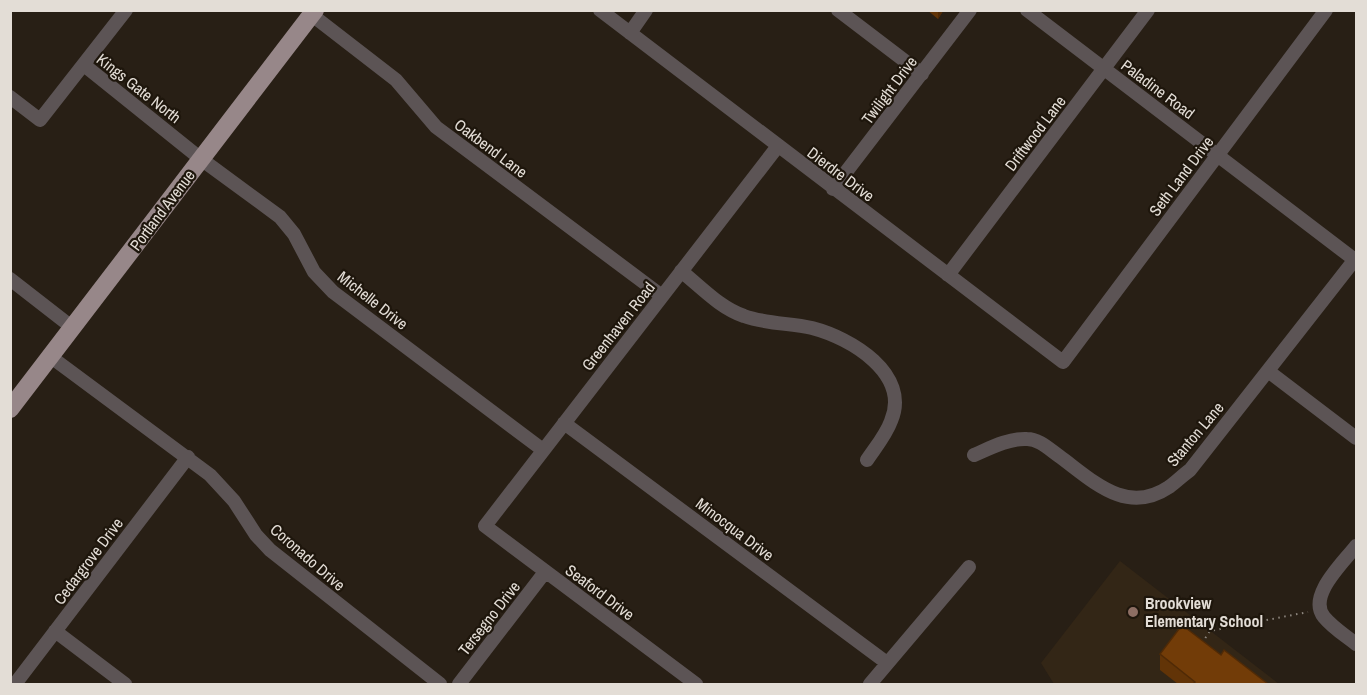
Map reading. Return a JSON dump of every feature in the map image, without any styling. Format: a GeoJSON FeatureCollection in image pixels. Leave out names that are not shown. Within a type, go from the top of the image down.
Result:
{"type":"FeatureCollection","features":[{"type":"Feature","properties":{"kind":"main road","name":"Portland Avenue"},"geometry":{"type":"LineString","coordinates":[[10,409],[313,13]]}},
{"type":"Feature","properties":{"kind":"street"},"geometry":{"type":"LineString","coordinates":[[84,65],[126,10]]}},
{"type":"Feature","properties":{"kind":"street","name":"Dierdre Drive"},"geometry":{"type":"LineString","coordinates":[[600,10],[1063,362]]}},
{"type":"Feature","properties":{"kind":"street"},"geometry":{"type":"LineString","coordinates":[[630,33],[646,10]]}},
{"type":"Feature","properties":{"kind":"street"},"geometry":{"type":"LineString","coordinates":[[838,10],[922,74]]}},
{"type":"Feature","properties":{"kind":"street","name":"Twilight Drive"},"geometry":{"type":"LineString","coordinates":[[833,189],[970,10]]}},
{"type":"Feature","properties":{"kind":"street","name":"Paladine Road"},"geometry":{"type":"LineString","coordinates":[[1027,10],[1356,259]]}},
{"type":"Feature","properties":{"kind":"street","name":"Driftwood Lane"},"geometry":{"type":"LineString","coordinates":[[948,275],[1148,10]]}},
{"type":"Feature","properties":{"kind":"street","name":"Seth Land Drive"},"geometry":{"type":"LineString","coordinates":[[1063,362],[1326,10]]}},
{"type":"Feature","properties":{"kind":"street","name":"Oakbend Lane"},"geometry":{"type":"LineString","coordinates":[[313,13],[396,80],[436,128],[662,296]]}},
{"type":"Feature","properties":{"kind":"street","name":"Kings Gate North"},"geometry":{"type":"LineString","coordinates":[[10,98],[40,120],[84,65],[201,159]]}},
{"type":"Feature","properties":{"kind":"street","name":"Greenhaven Road"},"geometry":{"type":"LineString","coordinates":[[485,526],[778,146]]}},
{"type":"Feature","properties":{"kind":"street","name":"Michelle Drive"},"geometry":{"type":"LineString","coordinates":[[201,159],[287,224],[314,272],[333,292],[543,450]]}},
{"type":"Feature","properties":{"kind":"street","name":"Stanton Lane"},"geometry":{"type":"LineString","coordinates":[[974,455],[1010,441],[1034,440],[1108,492],[1125,497],[1150,496],[1167,488],[1190,470],[1356,259]]}},
{"type":"Feature","properties":{"kind":"street"},"geometry":{"type":"LineString","coordinates":[[681,271],[722,304],[744,316],[813,328],[858,349],[879,364],[891,382],[895,406],[891,422],[867,460]]}},
{"type":"Feature","properties":{"kind":"street"},"geometry":{"type":"LineString","coordinates":[[10,279],[73,328]]}},
{"type":"Feature","properties":{"kind":"street","name":"Coronado Drive"},"geometry":{"type":"LineString","coordinates":[[51,357],[188,457],[220,484],[256,535],[270,550],[440,684]]}},
{"type":"Feature","properties":{"kind":"street"},"geometry":{"type":"LineString","coordinates":[[1268,371],[1356,438]]}},
{"type":"Feature","properties":{"kind":"street","name":"Minocqua Drive"},"geometry":{"type":"LineString","coordinates":[[564,423],[887,663]]}},
{"type":"Feature","properties":{"kind":"street","name":"Cedargrove Drive"},"geometry":{"type":"LineString","coordinates":[[15,684],[188,457]]}},
{"type":"Feature","properties":{"kind":"street","name":"Seaford Drive"},"geometry":{"type":"LineString","coordinates":[[485,526],[696,684]]}},
{"type":"Feature","properties":{"kind":"street"},"geometry":{"type":"LineString","coordinates":[[1356,546],[1319,598],[1320,609],[1331,625],[1356,644]]}},
{"type":"Feature","properties":{"kind":"street"},"geometry":{"type":"LineString","coordinates":[[870,684],[969,567]]}},
{"type":"Feature","properties":{"kind":"street","name":"Tersegno Drive"},"geometry":{"type":"LineString","coordinates":[[459,684],[545,572]]}},
{"type":"Feature","properties":{"kind":"street"},"geometry":{"type":"LineString","coordinates":[[55,631],[125,684]]}},
{"type":"Feature","properties":{"kind":"path"},"geometry":{"type":"LineString","coordinates":[[1198,649],[1210,631],[1320,609]]}},
{"type":"Feature","properties":{"kind":"shaded area","name":"Brookview Elementary School"},"geometry":{"type":"Polygon","coordinates":[[[1120,561],[1279,684],[1054,684],[1041,663],[1120,561]]]}},
{"type":"Feature","properties":{"kind":"building"},"geometry":{"type":"Polygon","coordinates":[[[1182,625],[1221,655],[1224,650],[1268,684],[1193,684],[1195,682],[1160,654],[1182,625]]]}},
{"type":"Feature","properties":{"kind":"place","name":"Brookview Elementary School"},"geometry":{"type":"Point","coordinates":[1133,612]}}]}
